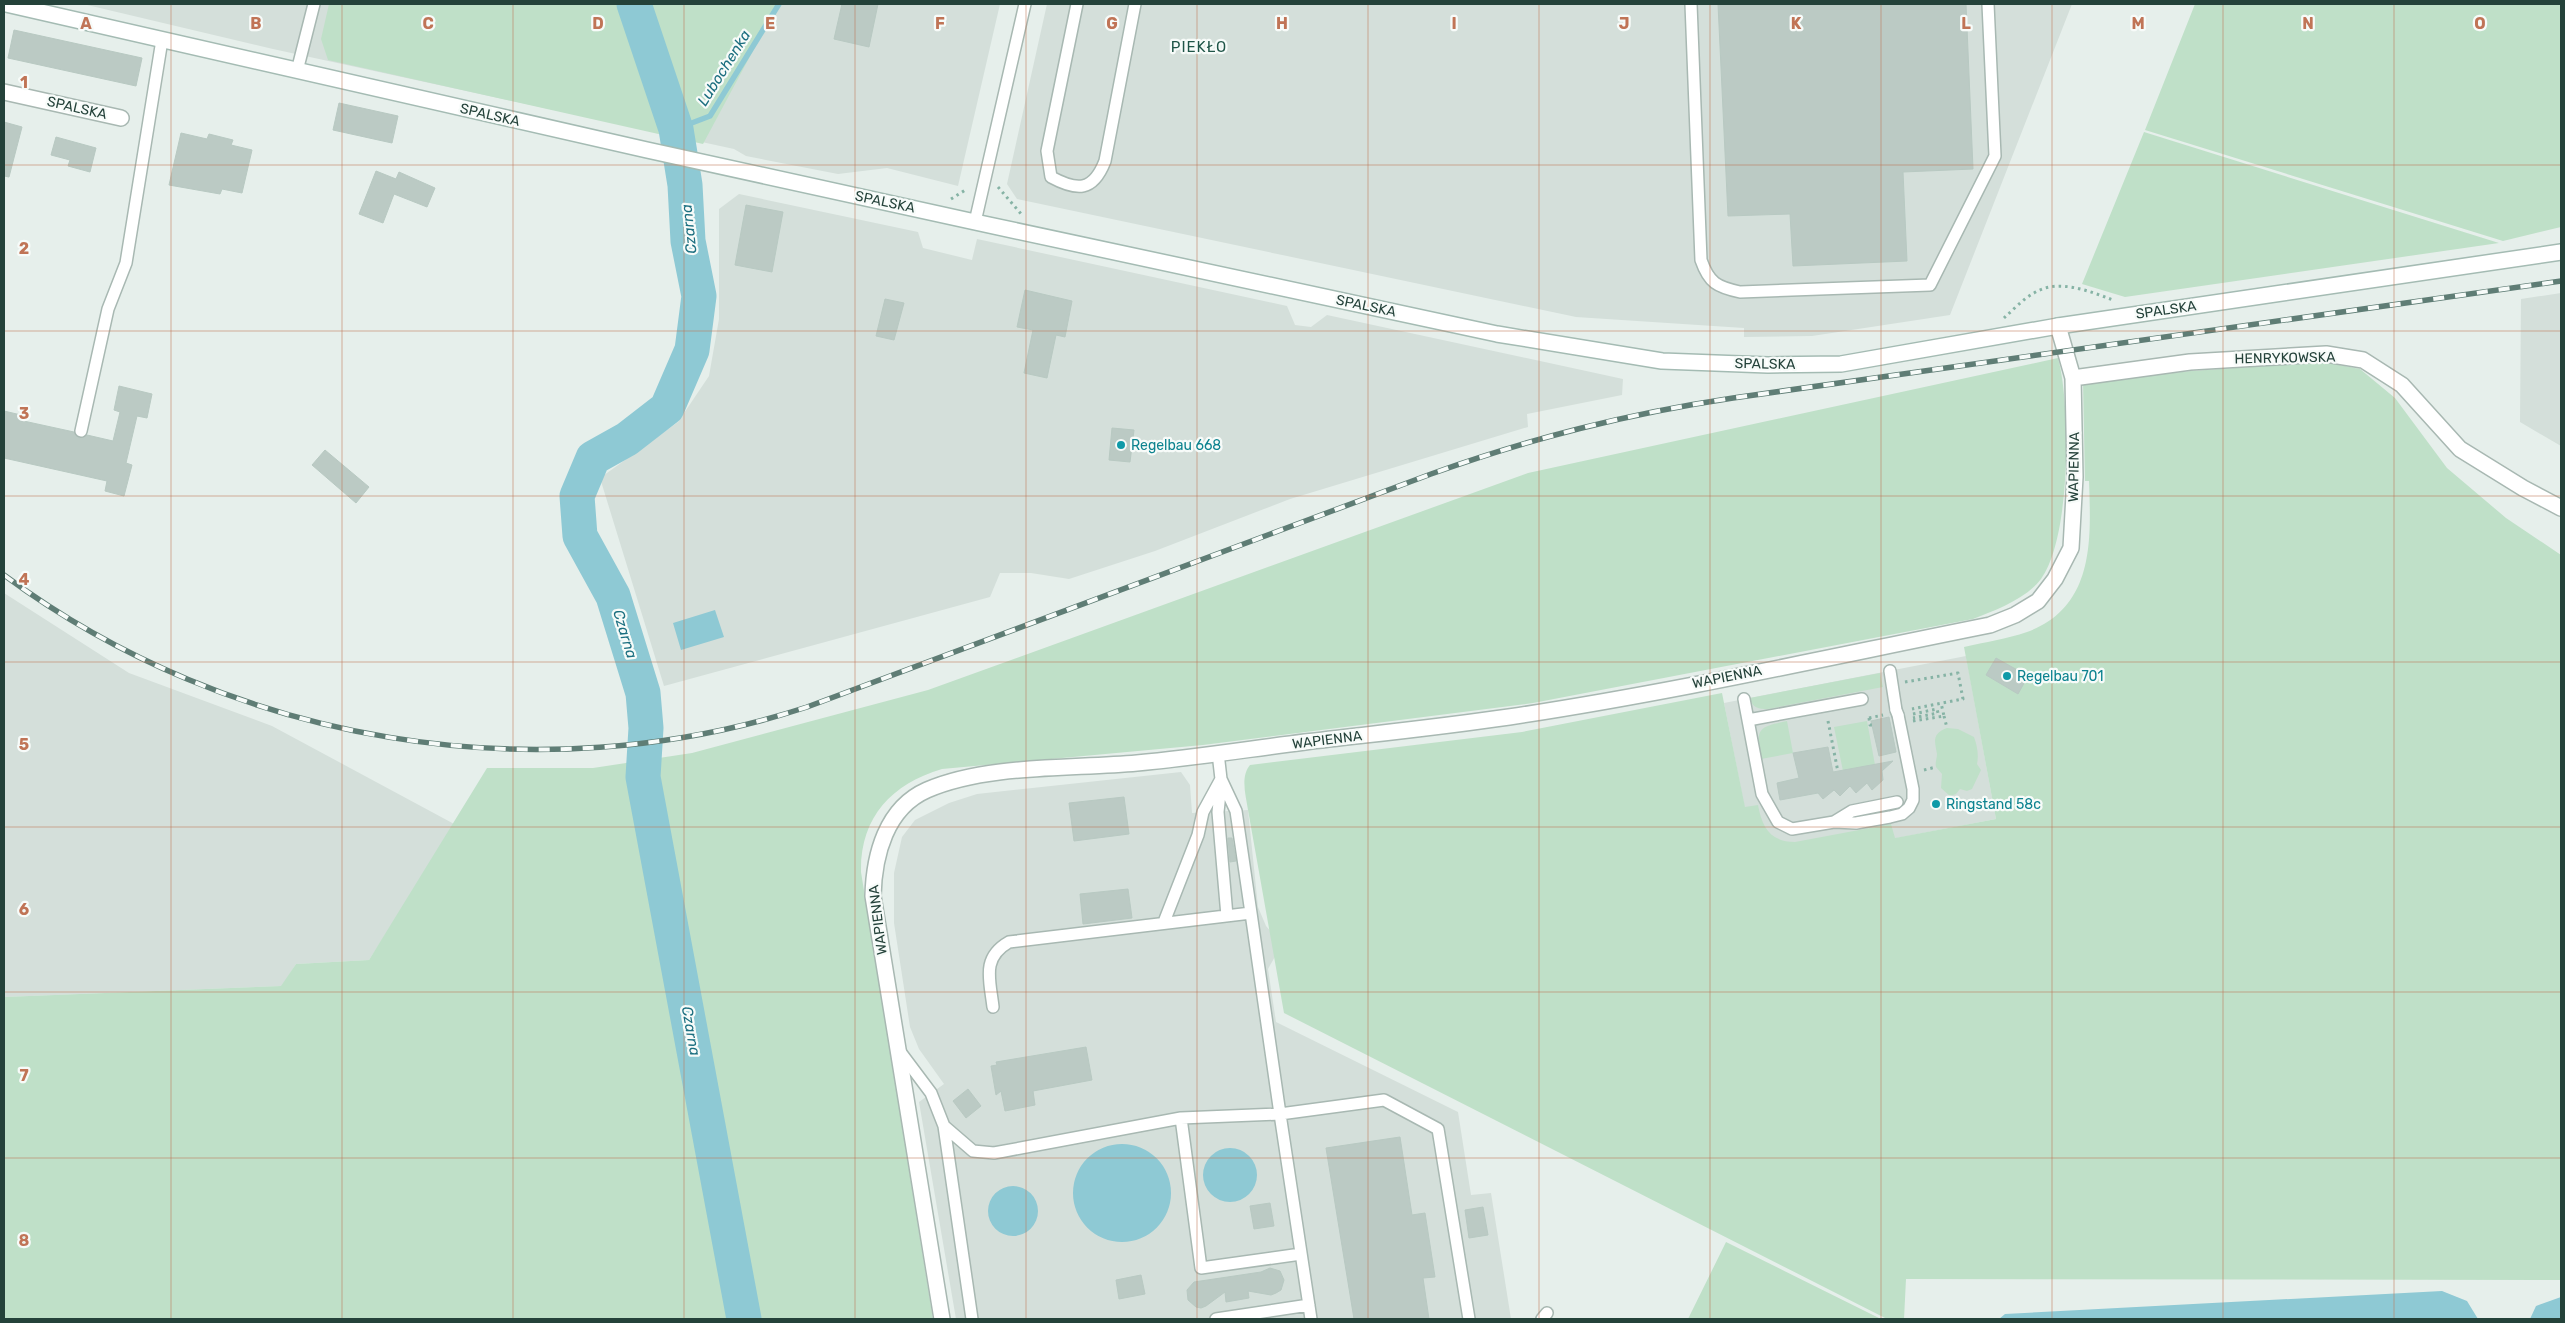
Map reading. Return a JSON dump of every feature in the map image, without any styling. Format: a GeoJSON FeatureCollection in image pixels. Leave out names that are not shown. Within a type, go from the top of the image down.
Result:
{"type":"FeatureCollection","features":[{"type":"Feature","properties":{"kind":"street","name":"SPALSKA"},"geometry":{"type":"LineString","coordinates":[[6,4],[648,150],[975,222],[1497,334],[1662,361],[1768,365],[1841,364],[2058,326],[2561,252]]}},
{"type":"Feature","properties":{"kind":"street","name":"SPALSKA"},"geometry":{"type":"LineString","coordinates":[[4,92],[121,118]]}},
{"type":"Feature","properties":{"kind":"street"},"geometry":{"type":"LineString","coordinates":[[2058,326],[2073,378]]}},
{"type":"Feature","properties":{"kind":"street","name":"HENRYKOWSKA"},"geometry":{"type":"LineString","coordinates":[[2073,378],[2190,362],[2326,354],[2363,360],[2402,385],[2460,449],[2523,488],[2561,508]]}},
{"type":"Feature","properties":{"kind":"street","name":"WAPIENNA"},"geometry":{"type":"LineString","coordinates":[[942,1319],[872,896],[873,872],[883,837],[904,805],[924,791],[969,778],[1015,771],[1137,763],[1518,716],[1667,689],[1990,625],[2015,615],[2038,601],[2055,579],[2071,548],[2076,477],[2073,378]]}},
{"type":"Feature","properties":{"kind":"lane"},"geometry":{"type":"LineString","coordinates":[[297,71],[314,4]]}},
{"type":"Feature","properties":{"kind":"lane"},"geometry":{"type":"LineString","coordinates":[[975,222],[1025,4]]}},
{"type":"Feature","properties":{"kind":"lane"},"geometry":{"type":"LineString","coordinates":[[1077,4],[1047,151],[1050,177],[1077,188],[1091,184],[1100,175],[1105,161],[1135,4]]}},
{"type":"Feature","properties":{"kind":"lane"},"geometry":{"type":"LineString","coordinates":[[1691,4],[1701,260],[1706,276],[1721,288],[1740,292],[1930,285],[1995,156],[1988,4]]}},
{"type":"Feature","properties":{"kind":"lane"},"geometry":{"type":"LineString","coordinates":[[81,431],[108,309],[126,262],[162,40]]}},
{"type":"Feature","properties":{"kind":"lane"},"geometry":{"type":"LineString","coordinates":[[1744,699],[1762,794],[1778,822],[1792,828],[1834,822],[1856,823],[1890,817],[1902,814],[1909,808],[1913,800],[1913,789],[1901,712],[1890,671]]}},
{"type":"Feature","properties":{"kind":"lane"},"geometry":{"type":"LineString","coordinates":[[1748,720],[1862,700]]}},
{"type":"Feature","properties":{"kind":"lane"},"geometry":{"type":"LineString","coordinates":[[1218,753],[1221,779],[1218,812],[1227,916]]}},
{"type":"Feature","properties":{"kind":"lane"},"geometry":{"type":"LineString","coordinates":[[1221,779],[1236,811],[1311,1319]]}},
{"type":"Feature","properties":{"kind":"lane"},"geometry":{"type":"LineString","coordinates":[[1164,922],[1198,835],[1203,812],[1221,779]]}},
{"type":"Feature","properties":{"kind":"lane"},"geometry":{"type":"LineString","coordinates":[[1834,822],[1852,810],[1898,802]]}},
{"type":"Feature","properties":{"kind":"lane"},"geometry":{"type":"LineString","coordinates":[[993,1007],[989,965],[992,955],[1009,942],[1251,913]]}},
{"type":"Feature","properties":{"kind":"lane"},"geometry":{"type":"LineString","coordinates":[[896,1045],[931,1093],[944,1126],[972,1319]]}},
{"type":"Feature","properties":{"kind":"lane"},"geometry":{"type":"LineString","coordinates":[[944,1126],[973,1151],[994,1153],[1181,1118],[1280,1114],[1384,1100],[1438,1129],[1469,1319]]}},
{"type":"Feature","properties":{"kind":"lane"},"geometry":{"type":"LineString","coordinates":[[1181,1118],[1201,1268],[1301,1254]]}},
{"type":"Feature","properties":{"kind":"lane"},"geometry":{"type":"LineString","coordinates":[[1216,1319],[1309,1305]]}},
{"type":"Feature","properties":{"kind":"path"},"geometry":{"type":"LineString","coordinates":[[1892,684],[1958,673],[1963,699],[1928,706]]}},
{"type":"Feature","properties":{"kind":"path"},"geometry":{"type":"LineString","coordinates":[[1941,703],[1947,728]]}},
{"type":"Feature","properties":{"kind":"path"},"geometry":{"type":"LineString","coordinates":[[1826,706],[1838,772]]}},
{"type":"Feature","properties":{"kind":"path"},"geometry":{"type":"LineString","coordinates":[[1901,712],[1910,714],[1937,709],[1938,713],[1910,718],[1911,722],[1944,716]]}},
{"type":"Feature","properties":{"kind":"path"},"geometry":{"type":"LineString","coordinates":[[1930,768],[1936,766]]}},
{"type":"Feature","properties":{"kind":"shaded area"},"geometry":{"type":"Polygon","coordinates":[[[83,4],[1000,4],[958,186],[887,168],[838,174],[746,156],[734,149],[273,49],[83,4]]]}},
{"type":"Feature","properties":{"kind":"shaded area"},"geometry":{"type":"Polygon","coordinates":[[[1047,4],[2072,4],[1950,315],[1812,336],[1744,337],[1744,328],[1576,317],[1017,199],[1007,184],[1047,4]]]}},
{"type":"Feature","properties":{"kind":"shaded area"},"geometry":{"type":"Polygon","coordinates":[[[739,194],[918,232],[923,248],[972,260],[977,239],[1287,306],[1295,325],[1311,327],[1327,315],[1623,379],[1622,395],[1527,414],[1528,427],[1290,499],[1155,551],[1069,579],[1031,573],[1000,573],[990,597],[664,686],[600,478],[678,422],[709,376],[719,319],[719,209],[739,194]]]}},
{"type":"Feature","properties":{"kind":"shaded area"},"geometry":{"type":"Polygon","coordinates":[[[2561,293],[2561,446],[2520,422],[2521,299],[2561,293]]]}},
{"type":"Feature","properties":{"kind":"shaded area"},"geometry":{"type":"Polygon","coordinates":[[[4,593],[129,673],[272,726],[456,825],[369,960],[296,964],[282,986],[4,997],[4,593]]]}},
{"type":"Feature","properties":{"kind":"shaded area"},"geometry":{"type":"Polygon","coordinates":[[[1966,656],[1996,819],[1756,865],[1724,703],[1966,656]]]}},
{"type":"Feature","properties":{"kind":"shaded area"},"geometry":{"type":"Polygon","coordinates":[[[1181,772],[1190,785],[1192,813],[1248,810],[1258,907],[1266,926],[1282,944],[1268,969],[1276,1022],[1458,1112],[1471,1195],[1491,1193],[1511,1319],[956,1319],[919,1102],[944,1084],[919,1049],[910,1027],[894,923],[894,873],[902,837],[915,820],[949,803],[977,794],[1181,772]]]}},
{"type":"Feature","properties":{"kind":"green space"},"geometry":{"type":"Polygon","coordinates":[[[329,4],[778,4],[703,144],[328,60],[321,39],[329,4]]]}},
{"type":"Feature","properties":{"kind":"green space"},"geometry":{"type":"Polygon","coordinates":[[[2195,4],[2561,4],[2561,227],[2503,241],[2145,130],[2195,4]]]}},
{"type":"Feature","properties":{"kind":"green space"},"geometry":{"type":"Polygon","coordinates":[[[2144,132],[2499,243],[2125,297],[2082,284],[2144,132]]]}},
{"type":"Feature","properties":{"kind":"green space"},"geometry":{"type":"Polygon","coordinates":[[[2058,358],[2065,407],[2066,471],[2058,534],[2051,560],[2035,586],[2010,603],[1973,619],[1533,703],[1203,745],[942,769],[908,784],[894,794],[882,806],[866,835],[862,853],[861,872],[933,1319],[4,1319],[4,997],[281,986],[296,964],[369,960],[487,768],[593,768],[692,753],[928,690],[1528,473],[2058,358]]]}},
{"type":"Feature","properties":{"kind":"green space"},"geometry":{"type":"Polygon","coordinates":[[[2324,362],[2360,369],[2395,398],[2447,468],[2506,518],[2561,555],[2561,1280],[1906,1279],[1904,1319],[1887,1319],[1284,1013],[1245,793],[1245,775],[1250,765],[1522,732],[1722,693],[1745,807],[1758,805],[1765,826],[1773,836],[1779,839],[1795,842],[1891,824],[1895,838],[1996,819],[1964,647],[2027,632],[2049,621],[2066,606],[2077,589],[2084,569],[2090,526],[2089,481],[2085,481],[2083,383],[2191,371],[2324,362]]]}},
{"type":"Feature","properties":{"kind":"green space"},"geometry":{"type":"Polygon","coordinates":[[[1880,673],[1883,687],[1768,709],[1756,707],[1752,704],[1750,698],[1880,673]]]}},
{"type":"Feature","properties":{"kind":"green space"},"geometry":{"type":"Polygon","coordinates":[[[1787,721],[1793,753],[1761,759],[1759,735],[1761,731],[1770,725],[1787,721]]]}},
{"type":"Feature","properties":{"kind":"green space"},"geometry":{"type":"Polygon","coordinates":[[[1867,721],[1875,765],[1843,771],[1834,727],[1867,721]]]}},
{"type":"Feature","properties":{"kind":"green space"},"geometry":{"type":"Polygon","coordinates":[[[1947,728],[1958,729],[1974,737],[1978,757],[1977,764],[1981,770],[1972,789],[1967,791],[1960,789],[1956,794],[1950,796],[1941,788],[1942,774],[1936,767],[1937,754],[1935,746],[1935,739],[1938,733],[1947,728]]]}},
{"type":"Feature","properties":{"kind":"green space"},"geometry":{"type":"Polygon","coordinates":[[[1726,1242],[1881,1319],[1688,1319],[1726,1242]]]}},
{"type":"Feature","properties":{"kind":"water"},"geometry":{"type":"Polygon","coordinates":[[[715,610],[724,637],[681,650],[673,623],[715,610]]]}},
{"type":"Feature","properties":{"kind":"water"},"geometry":{"type":"Polygon","coordinates":[[[1122,1144],[1141,1148],[1156,1159],[1167,1174],[1171,1193],[1167,1212],[1156,1227],[1141,1238],[1122,1242],[1103,1238],[1088,1227],[1077,1212],[1073,1193],[1077,1174],[1088,1159],[1103,1148],[1122,1144]]]}},
{"type":"Feature","properties":{"kind":"water"},"geometry":{"type":"Polygon","coordinates":[[[1225,1148],[1235,1148],[1245,1152],[1253,1160],[1257,1175],[1253,1190],[1245,1198],[1235,1202],[1225,1202],[1215,1198],[1207,1190],[1203,1180],[1203,1170],[1207,1160],[1215,1152],[1225,1148]]]}},
{"type":"Feature","properties":{"kind":"water"},"geometry":{"type":"Polygon","coordinates":[[[1018,1186],[1031,1193],[1037,1201],[1037,1221],[1031,1229],[1023,1235],[1008,1236],[995,1229],[989,1221],[988,1206],[995,1193],[1003,1187],[1018,1186]]]}},
{"type":"Feature","properties":{"kind":"water"},"geometry":{"type":"Polygon","coordinates":[[[2442,1291],[2467,1301],[2478,1319],[1999,1319],[2005,1314],[2442,1291]]]}},
{"type":"Feature","properties":{"kind":"water"},"geometry":{"type":"Polygon","coordinates":[[[2561,1297],[2561,1319],[2530,1319],[2536,1306],[2561,1297]]]}},
{"type":"Feature","properties":{"kind":"building"},"geometry":{"type":"Polygon","coordinates":[[[842,4],[878,4],[869,47],[834,39],[842,4]]]}},
{"type":"Feature","properties":{"kind":"building"},"geometry":{"type":"Polygon","coordinates":[[[1718,4],[1966,4],[1973,169],[1903,172],[1907,261],[1793,266],[1790,214],[1728,216],[1718,4]]]}},
{"type":"Feature","properties":{"kind":"building"},"geometry":{"type":"Polygon","coordinates":[[[14,30],[142,58],[136,86],[8,58],[14,30]]]}},
{"type":"Feature","properties":{"kind":"building"},"geometry":{"type":"Polygon","coordinates":[[[339,103],[398,116],[392,143],[333,130],[339,103]]]}},
{"type":"Feature","properties":{"kind":"building"},"geometry":{"type":"Polygon","coordinates":[[[4,122],[22,127],[9,177],[4,176],[4,122]]]}},
{"type":"Feature","properties":{"kind":"building"},"geometry":{"type":"Polygon","coordinates":[[[181,133],[207,139],[209,134],[233,140],[231,145],[252,150],[242,193],[222,189],[220,194],[169,185],[181,133]]]}},
{"type":"Feature","properties":{"kind":"building"},"geometry":{"type":"Polygon","coordinates":[[[56,137],[96,148],[90,172],[68,166],[70,160],[51,155],[56,137]]]}},
{"type":"Feature","properties":{"kind":"building"},"geometry":{"type":"Polygon","coordinates":[[[376,171],[396,179],[399,172],[435,188],[427,207],[394,194],[383,223],[359,214],[376,171]]]}},
{"type":"Feature","properties":{"kind":"building"},"geometry":{"type":"Polygon","coordinates":[[[746,205],[783,212],[772,272],[735,265],[746,205]]]}},
{"type":"Feature","properties":{"kind":"building"},"geometry":{"type":"Polygon","coordinates":[[[1025,290],[1072,301],[1065,337],[1056,335],[1047,378],[1024,373],[1033,330],[1017,327],[1025,290]]]}},
{"type":"Feature","properties":{"kind":"building"},"geometry":{"type":"Polygon","coordinates":[[[885,299],[904,303],[894,340],[876,336],[885,299]]]}},
{"type":"Feature","properties":{"kind":"building"},"geometry":{"type":"Polygon","coordinates":[[[119,386],[152,394],[147,418],[137,416],[126,463],[132,465],[124,496],[105,491],[107,481],[4,458],[4,411],[21,415],[19,420],[74,432],[79,438],[87,435],[113,441],[120,412],[114,410],[119,386]]]}},
{"type":"Feature","properties":{"kind":"building","name":"Regelbau 668"},"geometry":{"type":"Polygon","coordinates":[[[1112,428],[1134,430],[1130,462],[1109,460],[1112,428]]]}},
{"type":"Feature","properties":{"kind":"building"},"geometry":{"type":"Polygon","coordinates":[[[325,450],[369,487],[356,503],[312,465],[325,450]]]}},
{"type":"Feature","properties":{"kind":"building","name":"Regelbau 701"},"geometry":{"type":"Polygon","coordinates":[[[1996,658],[2028,676],[2018,694],[1986,675],[1996,658]]]}},
{"type":"Feature","properties":{"kind":"building"},"geometry":{"type":"Polygon","coordinates":[[[1889,717],[1896,752],[1879,756],[1871,721],[1889,717]]]}},
{"type":"Feature","properties":{"kind":"building"},"geometry":{"type":"Polygon","coordinates":[[[1828,747],[1833,772],[1893,761],[1882,771],[1883,780],[1872,790],[1867,783],[1856,793],[1850,786],[1840,796],[1834,790],[1823,799],[1818,793],[1780,800],[1777,783],[1799,778],[1793,753],[1828,747]]]}},
{"type":"Feature","properties":{"kind":"building"},"geometry":{"type":"Polygon","coordinates":[[[1124,797],[1129,834],[1074,841],[1069,803],[1124,797]]]}},
{"type":"Feature","properties":{"kind":"building"},"geometry":{"type":"Polygon","coordinates":[[[1228,838],[1232,838],[1236,861],[1230,862],[1228,838]]]}},
{"type":"Feature","properties":{"kind":"building"},"geometry":{"type":"Polygon","coordinates":[[[1128,889],[1132,918],[1083,924],[1080,894],[1128,889]]]}},
{"type":"Feature","properties":{"kind":"building"},"geometry":{"type":"Polygon","coordinates":[[[1086,1047],[1092,1080],[1033,1091],[1035,1105],[1005,1111],[1001,1091],[996,1095],[991,1066],[997,1065],[996,1062],[1086,1047]]]}},
{"type":"Feature","properties":{"kind":"building"},"geometry":{"type":"Polygon","coordinates":[[[968,1089],[981,1106],[966,1118],[953,1101],[968,1089]]]}},
{"type":"Feature","properties":{"kind":"building"},"geometry":{"type":"Polygon","coordinates":[[[1400,1137],[1412,1215],[1425,1213],[1435,1277],[1423,1278],[1429,1319],[1354,1319],[1326,1148],[1400,1137]]]}},
{"type":"Feature","properties":{"kind":"building"},"geometry":{"type":"Polygon","coordinates":[[[1270,1203],[1274,1226],[1254,1229],[1250,1206],[1270,1203]]]}},
{"type":"Feature","properties":{"kind":"building"},"geometry":{"type":"Polygon","coordinates":[[[1483,1207],[1488,1235],[1469,1238],[1465,1210],[1483,1207]]]}},
{"type":"Feature","properties":{"kind":"building"},"geometry":{"type":"Polygon","coordinates":[[[1270,1268],[1280,1271],[1284,1280],[1281,1290],[1271,1295],[1248,1291],[1249,1298],[1226,1302],[1225,1292],[1201,1308],[1196,1307],[1188,1300],[1187,1290],[1194,1282],[1261,1272],[1270,1268]]]}},
{"type":"Feature","properties":{"kind":"building"},"geometry":{"type":"Polygon","coordinates":[[[1141,1275],[1145,1294],[1119,1299],[1116,1280],[1141,1275]]]}},
{"type":"Feature","properties":{"kind":"waterway","name":"Czarna"},"geometry":{"type":"LineString","coordinates":[[634,4],[676,129],[685,185],[688,241],[699,296],[692,350],[667,408],[627,439],[593,458],[577,496],[580,536],[613,596],[643,693],[646,728],[643,777],[744,1319]]}},
{"type":"Feature","properties":{"kind":"waterway","name":"Lubochenka"},"geometry":{"type":"LineString","coordinates":[[676,129],[710,116],[779,4]]}},
{"type":"Feature","properties":{"kind":"railway"},"geometry":{"type":"LineString","coordinates":[[4,575],[93,633],[188,679],[287,714],[390,737],[494,748],[600,747],[704,734],[807,707],[1431,474],[1506,449],[1580,428],[1693,404],[1733,398],[2561,281]]}},
{"type":"Feature","properties":{"kind":"place","name":"Regelbau 668"},"geometry":{"type":"Point","coordinates":[1121,445]}},
{"type":"Feature","properties":{"kind":"place","name":"Regelbau 701"},"geometry":{"type":"Point","coordinates":[2007,676]}},
{"type":"Feature","properties":{"kind":"place","name":"Ringstand 58c"},"geometry":{"type":"Point","coordinates":[1936,804]}},
{"type":"Feature","properties":{"kind":"district","name":"PIEKŁO"},"geometry":{"type":"Point","coordinates":[1199,47]}}]}
